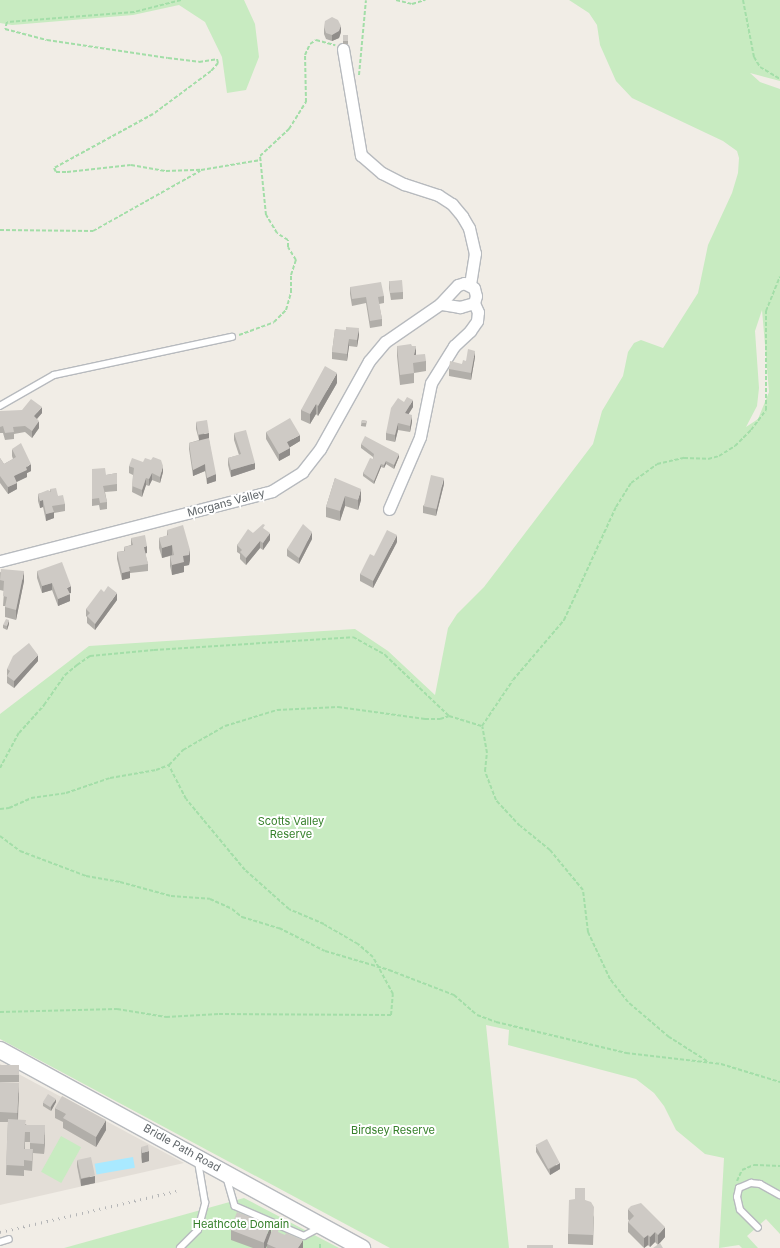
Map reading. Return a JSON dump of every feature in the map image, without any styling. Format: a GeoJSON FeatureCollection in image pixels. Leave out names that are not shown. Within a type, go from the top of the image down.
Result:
{"type":"FeatureCollection","features":[{"type":"Feature","properties":{"kind":"street"},"geometry":{"type":"LineString","coordinates":[[343,48],[352,90],[359,150],[364,159],[394,180],[438,195],[452,204],[466,221],[475,253],[470,285],[474,288],[476,296],[474,303],[478,312],[477,321],[470,331],[454,346],[431,383],[420,437],[389,509]]}},
{"type":"Feature","properties":{"kind":"street","name":"Morgans Valley"},"geometry":{"type":"LineString","coordinates":[[0,561],[272,491],[302,472],[320,449],[369,361],[385,342],[440,304],[458,285],[470,285]]}},
{"type":"Feature","properties":{"kind":"street"},"geometry":{"type":"LineString","coordinates":[[440,304],[460,307],[474,303]]}},
{"type":"Feature","properties":{"kind":"street","name":"Bridle Path Road"},"geometry":{"type":"LineString","coordinates":[[0,1050],[197,1156],[362,1248]]}},
{"type":"Feature","properties":{"kind":"lane"},"geometry":{"type":"LineString","coordinates":[[0,406],[54,375],[232,337]]}},
{"type":"Feature","properties":{"kind":"lane"},"geometry":{"type":"LineString","coordinates":[[180,1248],[198,1230],[205,1203],[197,1156]]}},
{"type":"Feature","properties":{"kind":"lane"},"geometry":{"type":"LineString","coordinates":[[226,1173],[235,1206],[304,1236],[323,1226]]}},
{"type":"Feature","properties":{"kind":"lane"},"geometry":{"type":"LineString","coordinates":[[758,1228],[740,1210],[737,1197],[739,1188],[751,1183],[760,1184],[780,1195]]}},
{"type":"Feature","properties":{"kind":"lane"},"geometry":{"type":"LineString","coordinates":[[0,1242],[9,1239]]}},
{"type":"Feature","properties":{"kind":"path"},"geometry":{"type":"LineString","coordinates":[[181,0],[134,12],[7,22],[5,30],[103,50],[200,62],[217,59],[217,66],[154,114],[54,168],[56,172],[67,172],[131,165],[166,171],[201,170],[261,160]]}},
{"type":"Feature","properties":{"kind":"path"},"geometry":{"type":"LineString","coordinates":[[352,90],[358,81],[363,46],[366,0]]}},
{"type":"Feature","properties":{"kind":"path"},"geometry":{"type":"LineString","coordinates":[[396,0],[412,4],[425,0]]}},
{"type":"Feature","properties":{"kind":"path"},"geometry":{"type":"LineString","coordinates":[[743,0],[754,58],[760,67],[780,79]]}},
{"type":"Feature","properties":{"kind":"path"},"geometry":{"type":"LineString","coordinates":[[232,337],[274,322],[286,310],[291,292],[291,275],[296,260],[288,247],[288,240],[277,233],[266,215],[261,160],[263,150],[288,129],[306,102],[305,55],[310,44],[316,40],[323,40],[343,48]]}},
{"type":"Feature","properties":{"kind":"path"},"geometry":{"type":"LineString","coordinates":[[0,230],[92,231],[201,170]]}},
{"type":"Feature","properties":{"kind":"path"},"geometry":{"type":"LineString","coordinates":[[707,1061],[669,1037],[628,1002],[610,979],[588,932],[583,890],[550,850],[520,826],[496,800],[485,771],[486,753],[482,726],[513,680],[564,620],[616,507],[631,482],[657,464],[684,458],[708,459],[719,456],[741,441],[766,410],[766,311],[780,276]]}},
{"type":"Feature","properties":{"kind":"path"},"geometry":{"type":"LineString","coordinates":[[0,768],[19,733],[28,726],[65,675],[90,656],[242,642],[353,637],[385,656],[449,716],[482,726]]}},
{"type":"Feature","properties":{"kind":"path"},"geometry":{"type":"LineString","coordinates":[[0,809],[9,808],[31,798],[66,793],[110,778],[156,770],[169,765],[183,750],[225,726],[289,708],[338,707],[425,719],[440,719],[449,716]]}},
{"type":"Feature","properties":{"kind":"path"},"geometry":{"type":"LineString","coordinates":[[0,1012],[117,1009],[166,1017],[325,1014],[389,1017],[393,1012],[393,994],[373,957],[358,944],[324,924],[289,909],[244,870],[186,799],[169,765]]}},
{"type":"Feature","properties":{"kind":"path"},"geometry":{"type":"LineString","coordinates":[[0,836],[20,852],[86,876],[120,882],[172,896],[210,899],[232,909],[242,917],[279,928],[325,950],[454,995],[477,1015],[496,1022],[626,1053],[707,1061],[780,1082]]}},
{"type":"Feature","properties":{"kind":"path"},"geometry":{"type":"LineString","coordinates":[[739,1188],[737,1178],[742,1170],[754,1165],[780,1166]]}},
{"type":"Feature","properties":{"kind":"path"},"geometry":{"type":"LineString","coordinates":[[320,1243],[320,1248]]}},
{"type":"Feature","properties":{"kind":"shaded area"},"geometry":{"type":"Polygon","coordinates":[[[0,1064],[184,1163],[0,1205],[0,1064]]]}},
{"type":"Feature","properties":{"kind":"green space"},"geometry":{"type":"Polygon","coordinates":[[[0,0],[244,0],[255,24],[259,57],[246,90],[227,93],[222,57],[205,22],[179,5],[133,15],[12,25],[0,23],[0,0]]]}},
{"type":"Feature","properties":{"kind":"green space","name":"Scotts Valley Reserve"},"geometry":{"type":"Polygon","coordinates":[[[569,0],[780,0],[780,81],[750,73],[760,82],[780,89],[780,1234],[766,1219],[747,1236],[758,1248],[742,1248],[739,1245],[719,1248],[724,1158],[705,1154],[676,1130],[664,1106],[654,1093],[636,1079],[508,1045],[509,1030],[486,1025],[509,1248],[390,1248],[0,1039],[0,714],[89,646],[355,629],[388,651],[435,695],[448,628],[457,614],[484,587],[593,444],[602,411],[623,376],[628,352],[634,343],[641,340],[663,348],[698,293],[708,245],[732,193],[738,173],[739,158],[737,151],[723,141],[632,98],[616,81],[600,45],[597,25],[589,13],[569,0]],[[762,310],[755,331],[759,388],[757,406],[746,427],[758,419],[769,392],[762,310]]]}},
{"type":"Feature","properties":{"kind":"green space"},"geometry":{"type":"Polygon","coordinates":[[[61,1136],[81,1147],[61,1183],[41,1172],[61,1136]]]}},
{"type":"Feature","properties":{"kind":"green space","name":"Heathcote Domain"},"geometry":{"type":"Polygon","coordinates":[[[244,1198],[339,1248],[64,1248],[244,1198]]]}},
{"type":"Feature","properties":{"kind":"water"},"geometry":{"type":"Polygon","coordinates":[[[133,1157],[135,1168],[97,1175],[95,1164],[133,1157]]]}},
{"type":"Feature","properties":{"kind":"building"},"geometry":{"type":"Polygon","coordinates":[[[332,17],[338,20],[341,26],[339,31],[332,35],[326,33],[324,27],[325,21],[332,17]]]}},
{"type":"Feature","properties":{"kind":"building"},"geometry":{"type":"Polygon","coordinates":[[[343,35],[348,35],[348,41],[343,41],[343,35]]]}},
{"type":"Feature","properties":{"kind":"building"},"geometry":{"type":"Polygon","coordinates":[[[402,280],[403,292],[390,293],[389,281],[402,280]]]}},
{"type":"Feature","properties":{"kind":"building"},"geometry":{"type":"Polygon","coordinates":[[[381,282],[384,296],[378,297],[382,319],[370,321],[366,297],[352,299],[350,287],[381,282]]]}},
{"type":"Feature","properties":{"kind":"building"},"geometry":{"type":"Polygon","coordinates":[[[346,327],[359,328],[357,340],[349,339],[347,354],[332,352],[335,329],[346,330],[346,327]]]}},
{"type":"Feature","properties":{"kind":"building"},"geometry":{"type":"Polygon","coordinates":[[[411,344],[412,346],[416,346],[414,355],[425,354],[426,361],[413,363],[414,373],[400,375],[397,346],[411,344]]]}},
{"type":"Feature","properties":{"kind":"building"},"geometry":{"type":"Polygon","coordinates":[[[468,349],[475,351],[471,373],[449,369],[450,361],[462,364],[463,360],[466,361],[468,349]]]}},
{"type":"Feature","properties":{"kind":"building"},"geometry":{"type":"Polygon","coordinates":[[[325,366],[337,373],[318,406],[316,404],[310,414],[301,410],[325,366]]]}},
{"type":"Feature","properties":{"kind":"building"},"geometry":{"type":"Polygon","coordinates":[[[407,397],[413,400],[405,413],[412,415],[410,426],[398,423],[395,435],[386,433],[391,408],[398,398],[404,402],[407,397]]]}},
{"type":"Feature","properties":{"kind":"building"},"geometry":{"type":"Polygon","coordinates":[[[31,399],[42,407],[34,416],[39,421],[32,431],[25,426],[13,427],[14,432],[5,433],[3,426],[0,427],[0,411],[22,410],[31,399]]]}},
{"type":"Feature","properties":{"kind":"building"},"geometry":{"type":"Polygon","coordinates":[[[290,418],[300,435],[287,442],[290,448],[279,454],[266,432],[290,418]]]}},
{"type":"Feature","properties":{"kind":"building"},"geometry":{"type":"Polygon","coordinates":[[[207,420],[209,433],[198,435],[196,422],[207,420]]]}},
{"type":"Feature","properties":{"kind":"building"},"geometry":{"type":"Polygon","coordinates":[[[362,420],[367,421],[366,423],[361,423],[362,420]]]}},
{"type":"Feature","properties":{"kind":"building"},"geometry":{"type":"Polygon","coordinates":[[[246,430],[255,463],[231,470],[228,458],[241,454],[234,433],[246,430]]]}},
{"type":"Feature","properties":{"kind":"building"},"geometry":{"type":"Polygon","coordinates":[[[365,436],[399,454],[394,465],[386,461],[384,465],[381,464],[374,481],[363,473],[370,458],[373,459],[374,454],[361,444],[365,436]]]}},
{"type":"Feature","properties":{"kind":"building"},"geometry":{"type":"Polygon","coordinates":[[[209,438],[216,474],[207,478],[205,464],[193,470],[189,443],[209,438]]]}},
{"type":"Feature","properties":{"kind":"building"},"geometry":{"type":"Polygon","coordinates":[[[21,443],[31,464],[26,467],[27,470],[14,476],[17,483],[8,487],[0,476],[0,458],[4,464],[16,457],[12,449],[21,443]]]}},
{"type":"Feature","properties":{"kind":"building"},"geometry":{"type":"Polygon","coordinates":[[[153,457],[161,460],[163,466],[160,477],[152,473],[149,479],[146,478],[142,490],[132,486],[134,468],[129,466],[132,458],[143,462],[145,458],[151,460],[153,457]]]}},
{"type":"Feature","properties":{"kind":"building"},"geometry":{"type":"Polygon","coordinates":[[[105,468],[106,475],[117,473],[117,484],[103,486],[107,502],[100,503],[99,498],[92,499],[92,469],[105,468]]]}},
{"type":"Feature","properties":{"kind":"building"},"geometry":{"type":"Polygon","coordinates":[[[431,475],[444,478],[436,509],[424,506],[431,475]]]}},
{"type":"Feature","properties":{"kind":"building"},"geometry":{"type":"Polygon","coordinates":[[[335,478],[361,489],[358,500],[345,496],[340,511],[326,507],[335,478]]]}},
{"type":"Feature","properties":{"kind":"building"},"geometry":{"type":"Polygon","coordinates":[[[56,488],[58,496],[63,495],[65,504],[52,506],[54,512],[46,514],[43,500],[40,501],[38,494],[48,490],[51,492],[50,489],[56,488]]]}},
{"type":"Feature","properties":{"kind":"building"},"geometry":{"type":"Polygon","coordinates":[[[263,524],[265,525],[263,528],[270,533],[263,543],[260,541],[246,558],[240,552],[242,550],[237,545],[248,529],[253,533],[263,524]]]}},
{"type":"Feature","properties":{"kind":"building"},"geometry":{"type":"Polygon","coordinates":[[[303,524],[312,532],[299,558],[287,549],[303,524]]]}},
{"type":"Feature","properties":{"kind":"building"},"geometry":{"type":"Polygon","coordinates":[[[183,525],[190,550],[189,555],[183,556],[184,562],[172,565],[170,556],[174,555],[172,545],[162,548],[159,538],[168,535],[167,530],[183,525]]]}},
{"type":"Feature","properties":{"kind":"building"},"geometry":{"type":"Polygon","coordinates":[[[387,530],[397,535],[373,581],[360,574],[370,554],[374,556],[387,530]]]}},
{"type":"Feature","properties":{"kind":"building"},"geometry":{"type":"Polygon","coordinates":[[[145,535],[147,546],[144,547],[148,564],[129,567],[130,571],[122,573],[117,552],[125,551],[124,547],[133,545],[131,538],[145,535]]]}},
{"type":"Feature","properties":{"kind":"building"},"geometry":{"type":"Polygon","coordinates":[[[62,562],[71,586],[67,588],[70,594],[58,599],[52,583],[42,586],[37,571],[62,562]]]}},
{"type":"Feature","properties":{"kind":"building"},"geometry":{"type":"Polygon","coordinates":[[[1,569],[24,571],[16,610],[5,607],[7,597],[3,596],[4,581],[0,580],[1,569]]]}},
{"type":"Feature","properties":{"kind":"building"},"geometry":{"type":"Polygon","coordinates":[[[108,586],[117,593],[95,624],[87,616],[90,613],[86,609],[101,589],[104,592],[108,586]]]}},
{"type":"Feature","properties":{"kind":"building"},"geometry":{"type":"Polygon","coordinates":[[[6,619],[9,620],[7,626],[3,625],[6,619]]]}},
{"type":"Feature","properties":{"kind":"building"},"geometry":{"type":"Polygon","coordinates":[[[29,643],[38,655],[14,681],[7,676],[10,671],[7,669],[13,656],[29,643]]]}},
{"type":"Feature","properties":{"kind":"building"},"geometry":{"type":"Polygon","coordinates":[[[0,1065],[19,1065],[19,1075],[0,1075],[0,1065]]]}},
{"type":"Feature","properties":{"kind":"building"},"geometry":{"type":"Polygon","coordinates":[[[0,1082],[19,1083],[17,1113],[0,1112],[0,1082]]]}},
{"type":"Feature","properties":{"kind":"building"},"geometry":{"type":"Polygon","coordinates":[[[48,1094],[56,1099],[50,1107],[43,1102],[48,1094]]]}},
{"type":"Feature","properties":{"kind":"building"},"geometry":{"type":"Polygon","coordinates":[[[62,1096],[106,1120],[96,1137],[63,1118],[66,1114],[55,1108],[62,1096]]]}},
{"type":"Feature","properties":{"kind":"building"},"geometry":{"type":"Polygon","coordinates":[[[8,1119],[26,1120],[25,1125],[45,1125],[44,1144],[30,1143],[30,1132],[25,1132],[24,1149],[33,1149],[32,1161],[24,1160],[24,1166],[6,1165],[8,1119]]]}},
{"type":"Feature","properties":{"kind":"building"},"geometry":{"type":"Polygon","coordinates":[[[547,1139],[560,1163],[548,1169],[536,1145],[547,1139]]]}},
{"type":"Feature","properties":{"kind":"building"},"geometry":{"type":"Polygon","coordinates":[[[148,1145],[149,1151],[142,1153],[141,1147],[148,1145]]]}},
{"type":"Feature","properties":{"kind":"building"},"geometry":{"type":"Polygon","coordinates":[[[91,1157],[95,1176],[81,1178],[77,1160],[91,1157]]]}},
{"type":"Feature","properties":{"kind":"building"},"geometry":{"type":"Polygon","coordinates":[[[575,1188],[585,1188],[585,1200],[591,1202],[594,1207],[593,1235],[568,1234],[569,1200],[575,1199],[575,1188]]]}},
{"type":"Feature","properties":{"kind":"building"},"geometry":{"type":"Polygon","coordinates":[[[641,1203],[665,1227],[658,1235],[655,1232],[650,1237],[648,1235],[644,1238],[628,1222],[634,1216],[628,1209],[631,1206],[641,1203]]]}},
{"type":"Feature","properties":{"kind":"building"},"geometry":{"type":"Polygon","coordinates":[[[237,1212],[271,1225],[264,1243],[230,1230],[237,1212]]]}},
{"type":"Feature","properties":{"kind":"building"},"geometry":{"type":"Polygon","coordinates":[[[273,1227],[279,1229],[278,1232],[285,1235],[286,1233],[303,1240],[298,1248],[276,1248],[267,1244],[273,1227]]]}},
{"type":"Feature","properties":{"kind":"building"},"geometry":{"type":"Polygon","coordinates":[[[660,1243],[663,1248],[653,1248],[660,1243]]]}},
{"type":"Feature","properties":{"kind":"building"},"geometry":{"type":"Polygon","coordinates":[[[527,1245],[553,1245],[553,1248],[527,1248],[527,1245]]]}},
{"type":"Feature","properties":{"kind":"railway"},"geometry":{"type":"LineString","coordinates":[[0,1232],[176,1191]]}},
{"type":"Feature","properties":{"kind":"park label","name":"Birdsey Reserve"},"geometry":{"type":"Point","coordinates":[393,1130]}}]}
